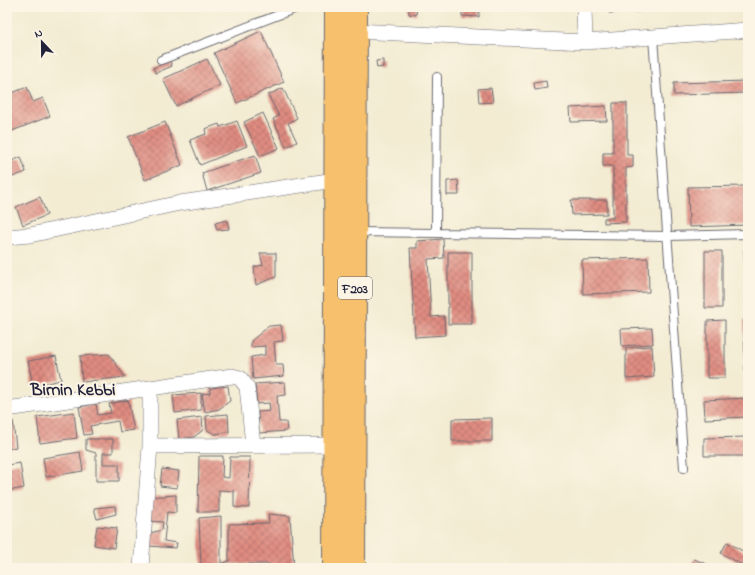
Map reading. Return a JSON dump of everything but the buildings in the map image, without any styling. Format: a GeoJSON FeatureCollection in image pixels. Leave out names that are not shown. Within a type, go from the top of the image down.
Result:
{"type":"FeatureCollection","features":[{"type":"Feature","properties":{"kind":"main road","name":"F203"},"geometry":{"type":"LineString","coordinates":[[334,568],[336,7]]}},
{"type":"Feature","properties":{"kind":"main road","name":"F203"},"geometry":{"type":"LineString","coordinates":[[354,568],[356,7]]}},
{"type":"Feature","properties":{"kind":"street"},"geometry":{"type":"LineString","coordinates":[[584,7],[585,42]]}},
{"type":"Feature","properties":{"kind":"street"},"geometry":{"type":"LineString","coordinates":[[356,31],[585,42],[748,30]]}},
{"type":"Feature","properties":{"kind":"street"},"geometry":{"type":"LineString","coordinates":[[7,237],[30,235],[180,203],[335,180]]}},
{"type":"Feature","properties":{"kind":"street"},"geometry":{"type":"LineString","coordinates":[[7,409],[232,376],[240,378],[247,387],[253,445]]}},
{"type":"Feature","properties":{"kind":"street"},"geometry":{"type":"LineString","coordinates":[[141,568],[150,446],[150,388]]}},
{"type":"Feature","properties":{"kind":"street"},"geometry":{"type":"LineString","coordinates":[[150,446],[334,445]]}},
{"type":"Feature","properties":{"kind":"lane"},"geometry":{"type":"LineString","coordinates":[[161,60],[298,7]]}},
{"type":"Feature","properties":{"kind":"lane"},"geometry":{"type":"LineString","coordinates":[[654,37],[684,468]]}},
{"type":"Feature","properties":{"kind":"lane"},"geometry":{"type":"LineString","coordinates":[[436,233],[437,77]]}},
{"type":"Feature","properties":{"kind":"lane"},"geometry":{"type":"LineString","coordinates":[[356,232],[668,236],[748,234]]}},
{"type":"Feature","properties":{"kind":"district","name":"Birnin Kebbi"},"geometry":{"type":"Point","coordinates":[73,389]}}]}
